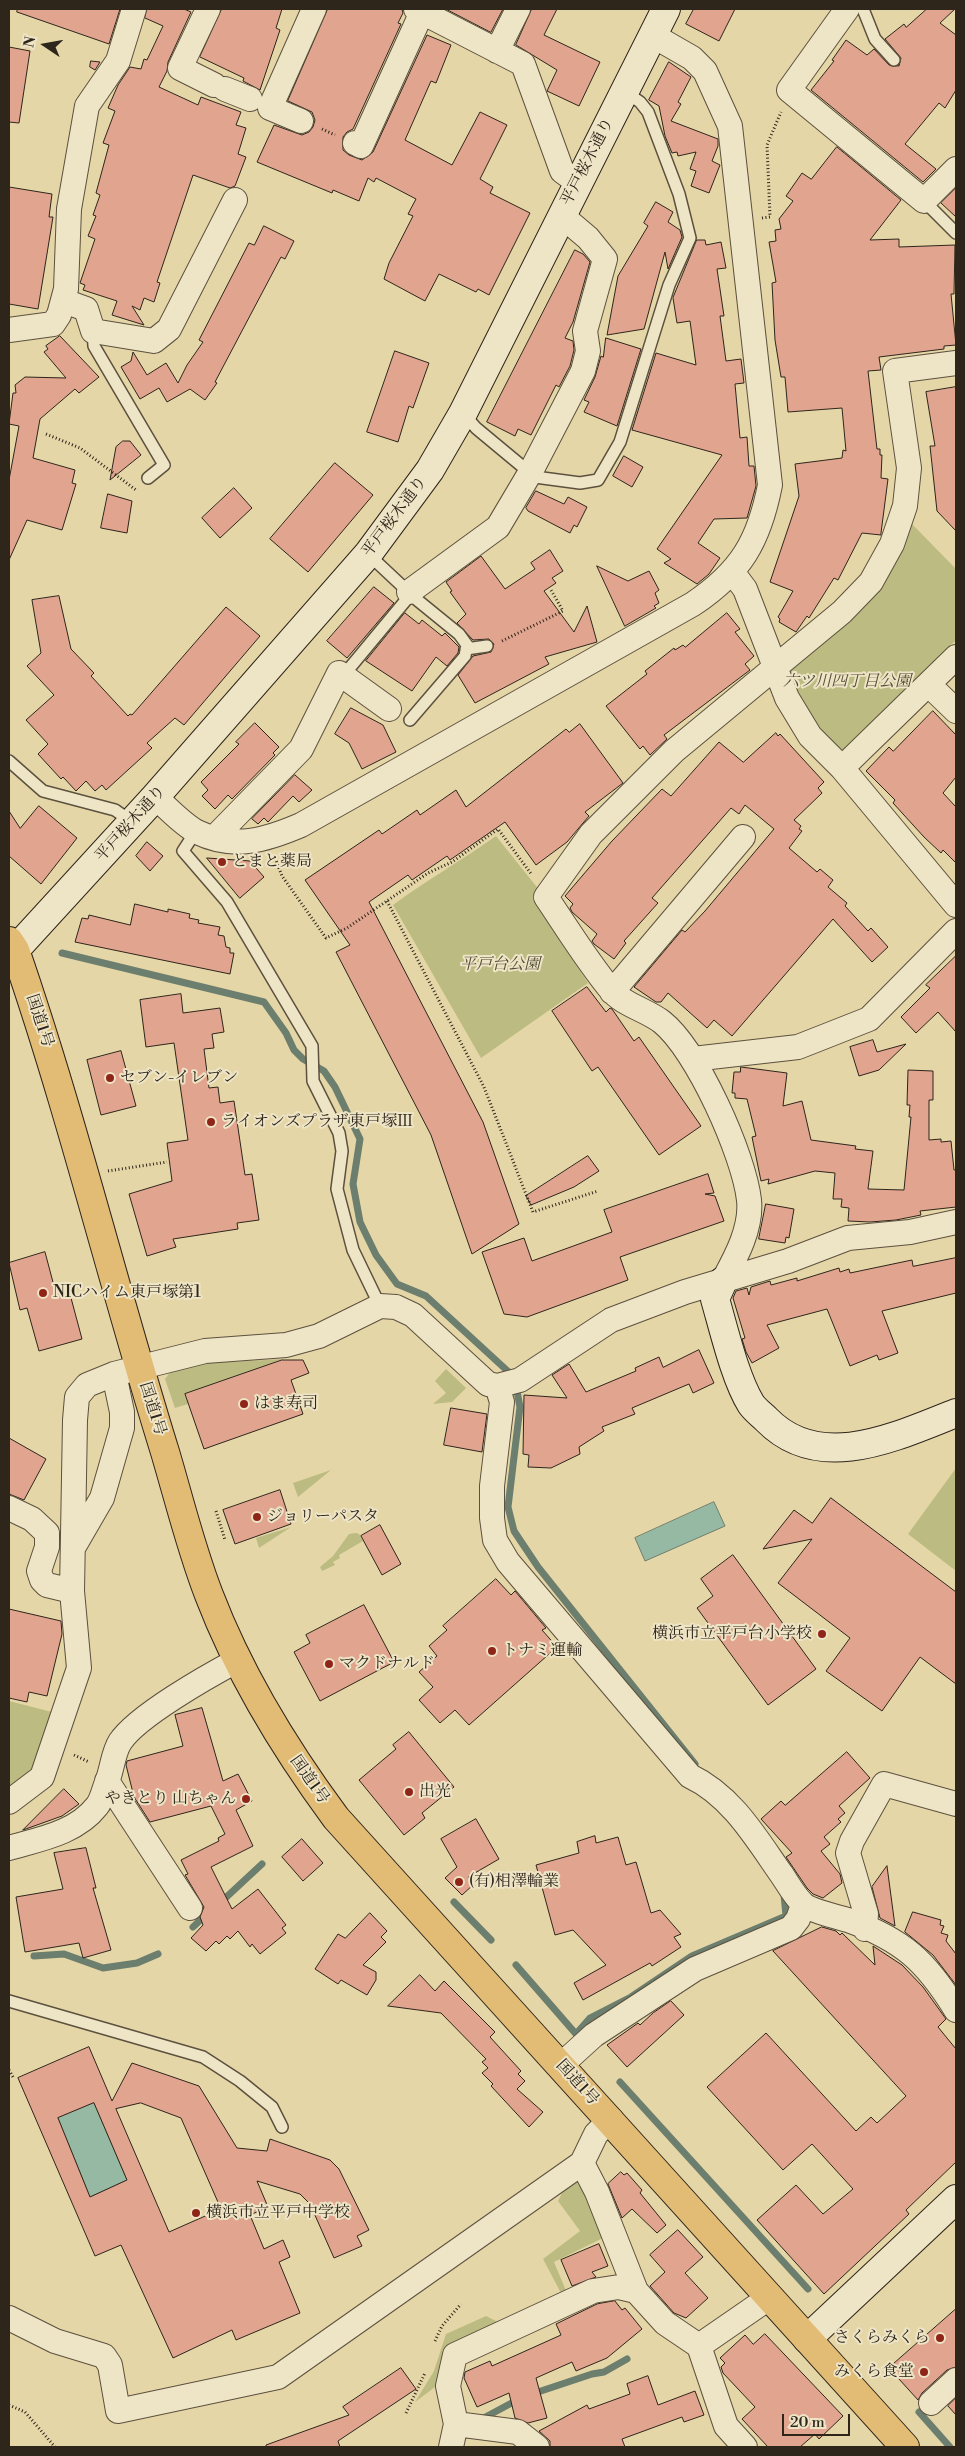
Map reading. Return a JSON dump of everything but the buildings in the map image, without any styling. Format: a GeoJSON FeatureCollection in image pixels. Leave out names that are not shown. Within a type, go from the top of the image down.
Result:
{"type":"FeatureCollection","features":[{"type":"Feature","properties":{"kind":"highway","name":"国道1号"},"geometry":{"type":"LineString","coordinates":[[12,945],[70,1120],[126,1370],[209,1595],[238,1660],[295,1762],[336,1818],[611,2119],[905,2447]]}},
{"type":"Feature","properties":{"kind":"main road","name":"平戸桜木通り"},"geometry":{"type":"LineString","coordinates":[[12,945],[155,797],[368,554],[430,470],[463,413],[562,216],[577,182],[666,9]]}},
{"type":"Feature","properties":{"kind":"main road"},"geometry":{"type":"LineString","coordinates":[[723,1281],[715,1299],[737,1371],[751,1404],[775,1428],[796,1441],[819,1446],[849,1448],[896,1436],[956,1413]]}},
{"type":"Feature","properties":{"kind":"main road"},"geometry":{"type":"LineString","coordinates":[[807,2339],[956,2199]]}},
{"type":"Feature","properties":{"kind":"street"},"geometry":{"type":"LineString","coordinates":[[9,330],[53,324],[64,301],[69,209],[87,106],[118,61],[134,9]]}},
{"type":"Feature","properties":{"kind":"street"},"geometry":{"type":"LineString","coordinates":[[208,9],[180,68],[308,124]]}},
{"type":"Feature","properties":{"kind":"street"},"geometry":{"type":"LineString","coordinates":[[261,104],[314,9]]}},
{"type":"Feature","properties":{"kind":"street"},"geometry":{"type":"LineString","coordinates":[[497,51],[518,9]]}},
{"type":"Feature","properties":{"kind":"street"},"geometry":{"type":"LineString","coordinates":[[847,9],[789,90],[924,202],[956,170]]}},
{"type":"Feature","properties":{"kind":"street"},"geometry":{"type":"LineString","coordinates":[[347,140],[361,146],[419,10],[522,64],[562,171],[577,182]]}},
{"type":"Feature","properties":{"kind":"street"},"geometry":{"type":"LineString","coordinates":[[155,797],[206,834],[239,842],[268,839],[301,826],[694,604],[716,589],[733,573],[750,546],[763,517],[770,485],[730,126],[705,71],[692,58],[652,35]]}},
{"type":"Feature","properties":{"kind":"street"},"geometry":{"type":"LineString","coordinates":[[64,301],[86,309],[93,331],[154,341],[169,329],[236,200]]}},
{"type":"Feature","properties":{"kind":"street"},"geometry":{"type":"LineString","coordinates":[[410,593],[498,527],[530,473],[582,371],[588,351],[585,331],[605,259],[588,238],[562,216]]}},
{"type":"Feature","properties":{"kind":"street"},"geometry":{"type":"LineString","coordinates":[[723,1281],[743,1244],[749,1201],[738,1160],[708,1086],[693,1059],[662,1022],[612,992],[546,897],[591,834],[674,751],[842,612],[871,582],[892,544],[905,506],[909,468],[895,371],[956,364]]}},
{"type":"Feature","properties":{"kind":"street"},"geometry":{"type":"LineString","coordinates":[[733,573],[745,589],[787,698],[810,736],[842,768],[956,905]]}},
{"type":"Feature","properties":{"kind":"street"},"geometry":{"type":"LineString","coordinates":[[842,768],[956,657]]}},
{"type":"Feature","properties":{"kind":"street"},"geometry":{"type":"LineString","coordinates":[[206,834],[301,748],[339,673],[389,709]]}},
{"type":"Feature","properties":{"kind":"street"},"geometry":{"type":"LineString","coordinates":[[929,685],[956,711]]}},
{"type":"Feature","properties":{"kind":"street"},"geometry":{"type":"LineString","coordinates":[[612,992],[743,837]]}},
{"type":"Feature","properties":{"kind":"street"},"geometry":{"type":"LineString","coordinates":[[693,1059],[798,1047],[869,1019],[956,931]]}},
{"type":"Feature","properties":{"kind":"street"},"geometry":{"type":"LineString","coordinates":[[9,1802],[42,1777],[79,1668],[72,1591],[77,1397],[87,1385],[126,1370],[205,1351],[286,1345],[319,1336],[380,1306],[396,1307],[413,1315],[488,1384],[497,1386],[520,1380],[611,1320],[723,1281],[788,1261],[848,1238],[910,1232],[956,1222]]}},
{"type":"Feature","properties":{"kind":"street"},"geometry":{"type":"LineString","coordinates":[[73,1549],[102,1498],[122,1428],[126,1370]]}},
{"type":"Feature","properties":{"kind":"street"},"geometry":{"type":"LineString","coordinates":[[497,1386],[502,1402],[492,1486],[492,1518],[495,1540],[508,1562],[699,1781],[746,1822],[803,1905],[865,1928],[907,1949],[924,1964],[956,2010]]}},
{"type":"Feature","properties":{"kind":"street"},"geometry":{"type":"LineString","coordinates":[[9,1508],[32,1520],[47,1533],[47,1547],[39,1572],[42,1580],[47,1585],[72,1591]]}},
{"type":"Feature","properties":{"kind":"street"},"geometry":{"type":"LineString","coordinates":[[9,1848],[56,1834],[79,1823],[98,1806],[101,1773],[119,1743],[136,1725],[211,1674],[238,1660]]}},
{"type":"Feature","properties":{"kind":"street"},"geometry":{"type":"LineString","coordinates":[[101,1773],[190,1908]]}},
{"type":"Feature","properties":{"kind":"street"},"geometry":{"type":"LineString","coordinates":[[865,1928],[866,1914],[848,1854],[852,1841],[884,1784],[956,1804]]}},
{"type":"Feature","properties":{"kind":"street"},"geometry":{"type":"LineString","coordinates":[[561,2065],[594,2035],[695,1969],[791,1928],[798,1919],[803,1905]]}},
{"type":"Feature","properties":{"kind":"street"},"geometry":{"type":"LineString","coordinates":[[9,2318],[55,2341],[104,2356],[110,2365],[118,2411],[278,2377],[582,2163],[596,2134],[611,2119]]}},
{"type":"Feature","properties":{"kind":"street"},"geometry":{"type":"LineString","coordinates":[[582,2163],[596,2192],[636,2291],[665,2323],[699,2346],[726,2426],[745,2447]]}},
{"type":"Feature","properties":{"kind":"street"},"geometry":{"type":"LineString","coordinates":[[452,2447],[456,2424],[448,2386],[455,2355],[593,2291],[619,2287],[636,2291]]}},
{"type":"Feature","properties":{"kind":"street"},"geometry":{"type":"LineString","coordinates":[[699,2346],[770,2298]]}},
{"type":"Feature","properties":{"kind":"street"},"geometry":{"type":"LineString","coordinates":[[931,2403],[956,2380]]}},
{"type":"Feature","properties":{"kind":"street"},"geometry":{"type":"LineString","coordinates":[[456,2424],[518,2432],[537,2447]]}},
{"type":"Feature","properties":{"kind":"lane"},"geometry":{"type":"LineString","coordinates":[[863,9],[875,39],[894,60]]}},
{"type":"Feature","properties":{"kind":"lane"},"geometry":{"type":"LineString","coordinates":[[463,413],[476,428],[535,477],[580,483],[598,480],[620,442],[669,285],[690,238],[678,194],[648,112],[640,102],[624,91]]}},
{"type":"Feature","properties":{"kind":"lane"},"geometry":{"type":"LineString","coordinates":[[924,202],[956,233]]}},
{"type":"Feature","properties":{"kind":"lane"},"geometry":{"type":"LineString","coordinates":[[93,331],[94,346],[164,464],[148,478]]}},
{"type":"Feature","properties":{"kind":"lane"},"geometry":{"type":"LineString","coordinates":[[368,554],[410,593],[459,634],[467,645],[465,656],[410,720]]}},
{"type":"Feature","properties":{"kind":"lane"},"geometry":{"type":"LineString","coordinates":[[343,676],[410,593]]}},
{"type":"Feature","properties":{"kind":"lane"},"geometry":{"type":"LineString","coordinates":[[466,649],[487,646]]}},
{"type":"Feature","properties":{"kind":"lane"},"geometry":{"type":"LineString","coordinates":[[9,761],[43,791],[115,810],[132,822]]}},
{"type":"Feature","properties":{"kind":"lane"},"geometry":{"type":"LineString","coordinates":[[206,834],[183,850],[226,902],[312,1046],[313,1081],[340,1133],[342,1151],[337,1189],[353,1250],[380,1306]]}},
{"type":"Feature","properties":{"kind":"lane"},"geometry":{"type":"LineString","coordinates":[[9,2001],[204,2057],[240,2081],[272,2107],[282,2127]]}},
{"type":"Feature","properties":{"kind":"path"},"geometry":{"type":"LineString","coordinates":[[768,190],[770,168],[767,145],[782,109]]}},
{"type":"Feature","properties":{"kind":"path"},"geometry":{"type":"LineString","coordinates":[[308,124],[347,140]]}},
{"type":"Feature","properties":{"kind":"path"},"geometry":{"type":"LineString","coordinates":[[46,434],[80,448],[132,489],[137,490],[148,478]]}},
{"type":"Feature","properties":{"kind":"path"},"geometry":{"type":"LineString","coordinates":[[512,637],[563,611],[551,590]]}},
{"type":"Feature","properties":{"kind":"path"},"geometry":{"type":"LineString","coordinates":[[274,856],[282,876],[326,938],[347,928],[428,872],[452,862],[498,829],[547,894]]}},
{"type":"Feature","properties":{"kind":"path"},"geometry":{"type":"LineString","coordinates":[[387,901],[484,1087],[533,1212],[598,1191]]}},
{"type":"Feature","properties":{"kind":"path"},"geometry":{"type":"LineString","coordinates":[[102,1172],[167,1162]]}},
{"type":"Feature","properties":{"kind":"path"},"geometry":{"type":"LineString","coordinates":[[216,1511],[225,1540]]}},
{"type":"Feature","properties":{"kind":"path"},"geometry":{"type":"LineString","coordinates":[[71,1754],[101,1773]]}},
{"type":"Feature","properties":{"kind":"path"},"geometry":{"type":"LineString","coordinates":[[9,2070],[13,2078]]}},
{"type":"Feature","properties":{"kind":"path"},"geometry":{"type":"LineString","coordinates":[[9,2405],[25,2412],[55,2447]]}},
{"type":"Feature","properties":{"kind":"green space","name":"六ツ川四丁目公園"},"geometry":{"type":"Polygon","coordinates":[[[912,524],[956,569],[956,640],[842,753],[825,734],[804,705],[789,671],[879,589],[912,524]]]}},
{"type":"Feature","properties":{"kind":"green space","name":"平戸台公園"},"geometry":{"type":"Polygon","coordinates":[[[496,836],[540,891],[533,900],[588,983],[481,1058],[393,905],[496,836]]]}},
{"type":"Feature","properties":{"kind":"green space"},"geometry":{"type":"Polygon","coordinates":[[[283,1359],[185,1394],[188,1404],[175,1408],[165,1379],[171,1371],[209,1363],[283,1359]]]}},
{"type":"Feature","properties":{"kind":"green space"},"geometry":{"type":"Polygon","coordinates":[[[446,1369],[466,1388],[452,1402],[433,1404],[446,1393],[435,1381],[446,1369]]]}},
{"type":"Feature","properties":{"kind":"green space"},"geometry":{"type":"Polygon","coordinates":[[[956,1468],[956,1571],[908,1534],[956,1468]]]}},
{"type":"Feature","properties":{"kind":"green space"},"geometry":{"type":"Polygon","coordinates":[[[331,1470],[298,1497],[293,1483],[331,1470]]]}},
{"type":"Feature","properties":{"kind":"green space"},"geometry":{"type":"Polygon","coordinates":[[[291,1527],[259,1548],[256,1538],[291,1527]]]}},
{"type":"Feature","properties":{"kind":"green space"},"geometry":{"type":"Polygon","coordinates":[[[349,1534],[359,1534],[363,1541],[339,1555],[340,1558],[333,1562],[335,1565],[322,1571],[320,1567],[333,1556],[349,1534]]]}},
{"type":"Feature","properties":{"kind":"green space"},"geometry":{"type":"Polygon","coordinates":[[[9,1701],[56,1713],[37,1771],[9,1793],[9,1701]]]}},
{"type":"Feature","properties":{"kind":"green space"},"geometry":{"type":"Polygon","coordinates":[[[579,2179],[605,2237],[554,2262],[567,2293],[562,2295],[543,2259],[580,2231],[558,2201],[565,2187],[579,2179]]]}},
{"type":"Feature","properties":{"kind":"green space"},"geometry":{"type":"Polygon","coordinates":[[[486,2316],[504,2325],[439,2384],[415,2402],[434,2371],[446,2334],[486,2316]]]}},
{"type":"Feature","properties":{"kind":"shaded area"},"geometry":{"type":"Polygon","coordinates":[[[714,1502],[725,1526],[645,1561],[635,1538],[714,1502]]]}},
{"type":"Feature","properties":{"kind":"shaded area"},"geometry":{"type":"Polygon","coordinates":[[[94,2103],[127,2180],[90,2197],[58,2118],[94,2103]]]}},
{"type":"Feature","properties":{"kind":"waterway"},"geometry":{"type":"LineString","coordinates":[[62,953],[264,1002],[286,1033],[294,1050],[303,1059],[324,1071],[335,1087],[360,1139],[353,1184],[360,1222],[376,1255],[397,1284],[426,1296],[513,1376]]}},
{"type":"Feature","properties":{"kind":"waterway"},"geometry":{"type":"LineString","coordinates":[[516,1386],[520,1407],[508,1507],[514,1531],[538,1567],[695,1764]]}},
{"type":"Feature","properties":{"kind":"waterway"},"geometry":{"type":"LineString","coordinates":[[220,1903],[262,1864]]}},
{"type":"Feature","properties":{"kind":"waterway"},"geometry":{"type":"LineString","coordinates":[[516,1965],[576,2034],[590,2018],[631,1997],[692,1956],[786,1916],[784,1895]]}},
{"type":"Feature","properties":{"kind":"waterway"},"geometry":{"type":"LineString","coordinates":[[454,1902],[491,1940]]}},
{"type":"Feature","properties":{"kind":"waterway"},"geometry":{"type":"LineString","coordinates":[[193,1927],[208,1913]]}},
{"type":"Feature","properties":{"kind":"waterway"},"geometry":{"type":"LineString","coordinates":[[34,1956],[64,1954],[103,1968],[137,1963],[158,1954]]}},
{"type":"Feature","properties":{"kind":"waterway"},"geometry":{"type":"LineString","coordinates":[[620,2082],[808,2289]]}},
{"type":"Feature","properties":{"kind":"waterway"},"geometry":{"type":"LineString","coordinates":[[532,2394],[592,2374],[604,2372],[627,2359]]}},
{"type":"Feature","properties":{"kind":"waterway"},"geometry":{"type":"LineString","coordinates":[[480,2420],[519,2399]]}},
{"type":"Feature","properties":{"kind":"waterway"},"geometry":{"type":"LineString","coordinates":[[919,2412],[950,2447]]}},
{"type":"Feature","properties":{"kind":"place","name":"とまと薬局"},"geometry":{"type":"Point","coordinates":[222,862]}},
{"type":"Feature","properties":{"kind":"place","name":"セブン-イレブン"},"geometry":{"type":"Point","coordinates":[110,1078]}},
{"type":"Feature","properties":{"kind":"place","name":"ライオンズプラザ東戸塚Ⅲ"},"geometry":{"type":"Point","coordinates":[211,1122]}},
{"type":"Feature","properties":{"kind":"place","name":"NICハイム東戸塚第1"},"geometry":{"type":"Point","coordinates":[43,1293]}},
{"type":"Feature","properties":{"kind":"place","name":"はま寿司"},"geometry":{"type":"Point","coordinates":[244,1404]}},
{"type":"Feature","properties":{"kind":"place","name":"ジョリーパスタ"},"geometry":{"type":"Point","coordinates":[257,1517]}},
{"type":"Feature","properties":{"kind":"place","name":"横浜市立平戸台小学校"},"geometry":{"type":"Point","coordinates":[822,1634]}},
{"type":"Feature","properties":{"kind":"place","name":"トナミ運輸"},"geometry":{"type":"Point","coordinates":[492,1651]}},
{"type":"Feature","properties":{"kind":"place","name":"マクドナルド"},"geometry":{"type":"Point","coordinates":[329,1664]}},
{"type":"Feature","properties":{"kind":"place","name":"出光"},"geometry":{"type":"Point","coordinates":[409,1792]}},
{"type":"Feature","properties":{"kind":"place","name":"やきとり 山ちゃん"},"geometry":{"type":"Point","coordinates":[246,1799]}},
{"type":"Feature","properties":{"kind":"place","name":"(有)相澤輪業"},"geometry":{"type":"Point","coordinates":[459,1882]}},
{"type":"Feature","properties":{"kind":"place","name":"横浜市立平戸中学校"},"geometry":{"type":"Point","coordinates":[196,2213]}},
{"type":"Feature","properties":{"kind":"place","name":"さくらみくら"},"geometry":{"type":"Point","coordinates":[940,2338]}},
{"type":"Feature","properties":{"kind":"place","name":"みくら食堂"},"geometry":{"type":"Point","coordinates":[924,2372]}}]}
